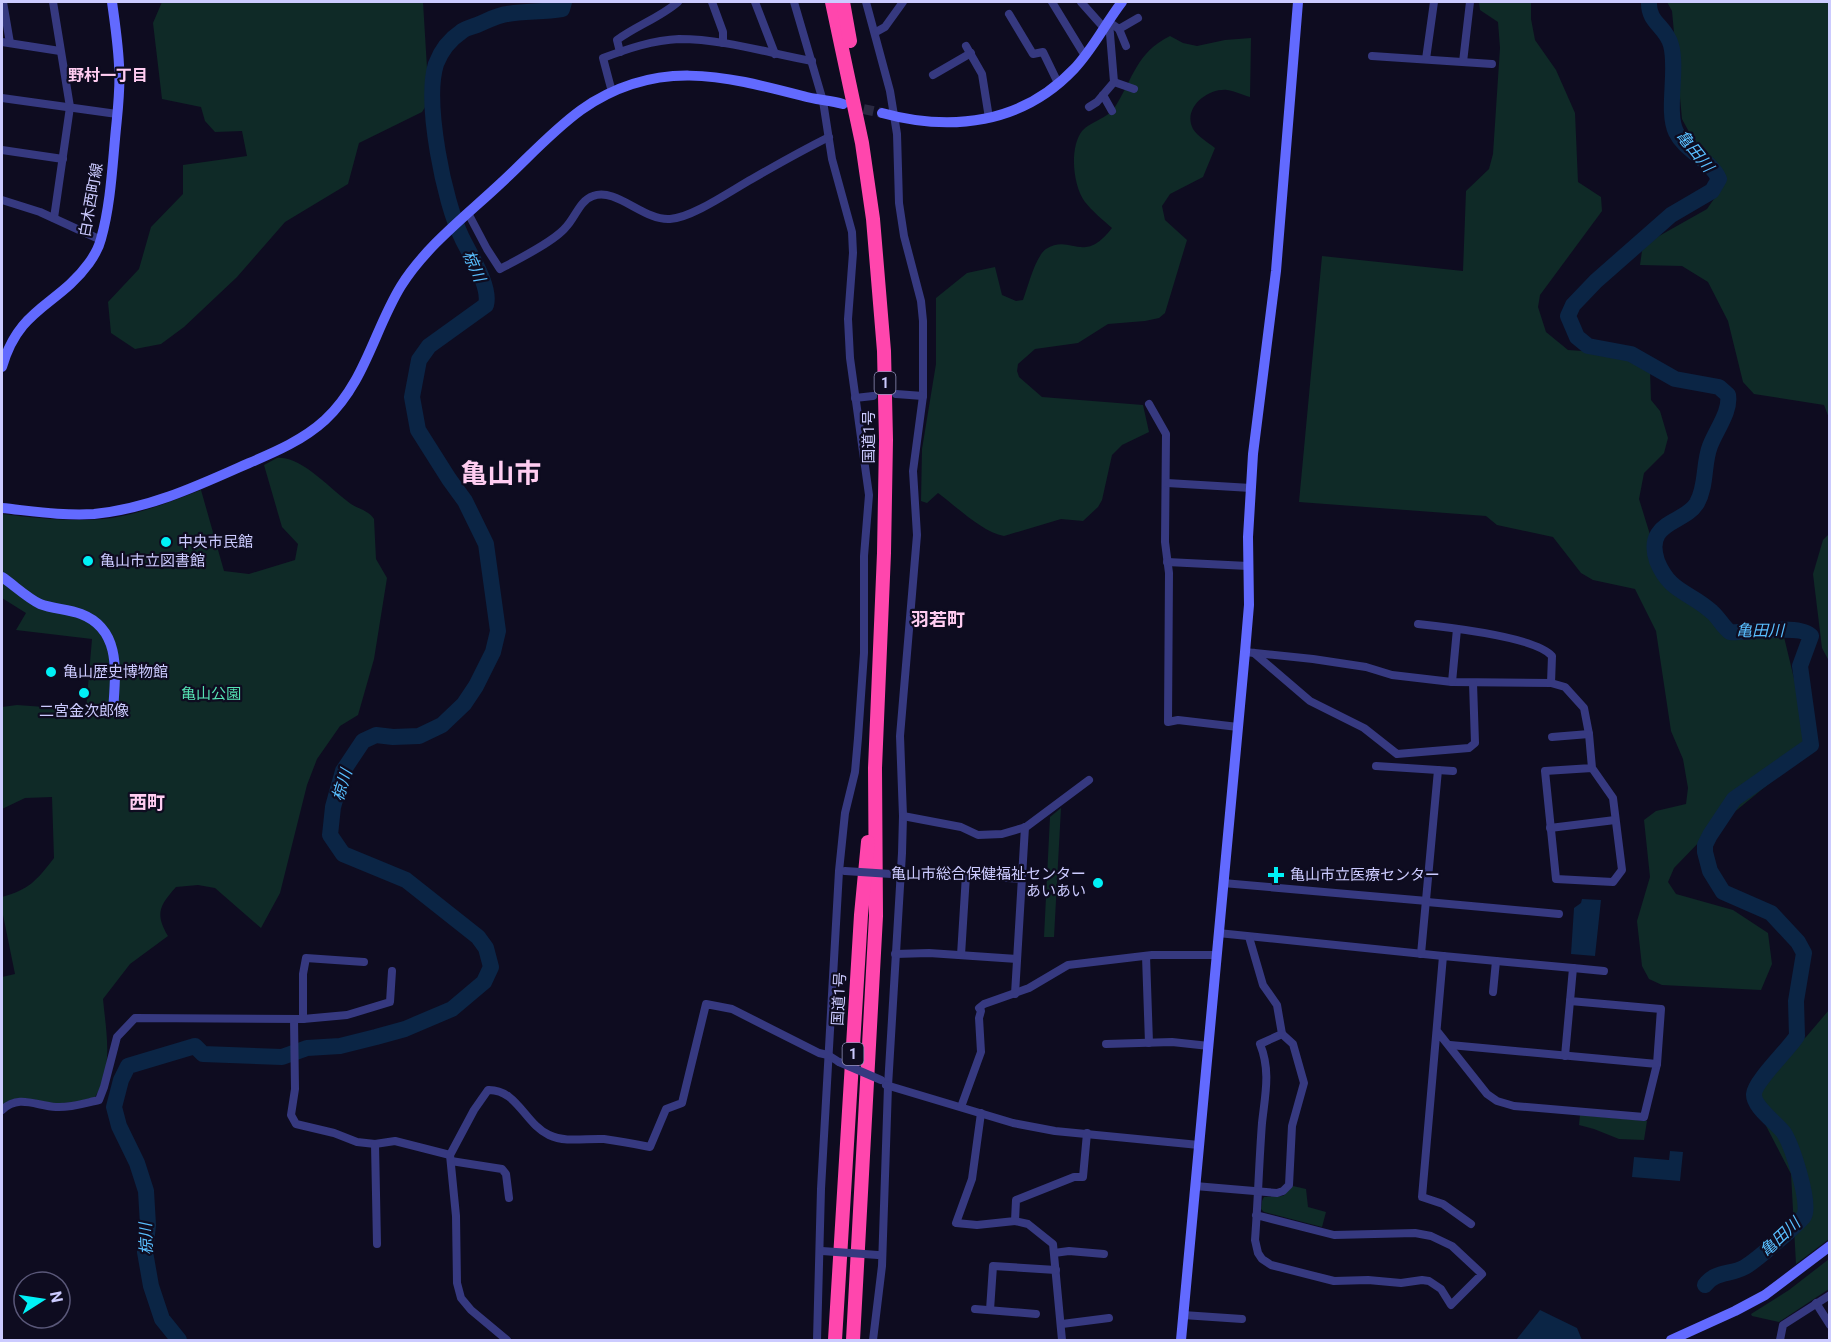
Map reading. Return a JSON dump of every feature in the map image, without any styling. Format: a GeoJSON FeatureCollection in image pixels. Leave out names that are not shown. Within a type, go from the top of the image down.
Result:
{"type":"FeatureCollection","features":[{"type":"Feature","properties":{"kind":"highway","name":"国道1号"},"geometry":{"type":"LineString","coordinates":[[835,2],[862,143],[876,249],[885,395],[884,553],[875,768],[876,916],[853,1341]]}},
{"type":"Feature","properties":{"kind":"highway","name":"国道1号"},"geometry":{"type":"LineString","coordinates":[[835,1341],[861,915],[875,768]]}},
{"type":"Feature","properties":{"kind":"street"},"geometry":{"type":"LineString","coordinates":[[3,2],[6,43],[60,51]]}},
{"type":"Feature","properties":{"kind":"street"},"geometry":{"type":"LineString","coordinates":[[52,2],[70,107],[54,218]]}},
{"type":"Feature","properties":{"kind":"street","name":"白木西町線"},"geometry":{"type":"LineString","coordinates":[[2,367],[15,334],[36,311],[70,283],[87,265],[101,240],[107,209],[120,65],[112,2]]}},
{"type":"Feature","properties":{"kind":"street"},"geometry":{"type":"LineString","coordinates":[[620,52],[617,40],[642,23],[668,11],[678,2]]}},
{"type":"Feature","properties":{"kind":"street"},"geometry":{"type":"LineString","coordinates":[[712,2],[723,32],[723,43]]}},
{"type":"Feature","properties":{"kind":"street"},"geometry":{"type":"LineString","coordinates":[[755,2],[775,54]]}},
{"type":"Feature","properties":{"kind":"street"},"geometry":{"type":"LineString","coordinates":[[794,2],[824,101],[837,181],[852,232],[853,253],[848,319],[850,358],[869,495],[864,556],[864,653],[855,772],[845,813],[828,1055],[817,1341]]}},
{"type":"Feature","properties":{"kind":"street"},"geometry":{"type":"LineString","coordinates":[[866,2],[876,32],[897,135],[899,203],[904,236],[921,301],[924,370],[923,396],[913,471],[917,535],[900,736],[903,816],[901,876],[880,1255],[873,1341]]}},
{"type":"Feature","properties":{"kind":"street"},"geometry":{"type":"LineString","coordinates":[[876,32],[885,27],[903,2]]}},
{"type":"Feature","properties":{"kind":"street"},"geometry":{"type":"LineString","coordinates":[[1052,2],[1084,56]]}},
{"type":"Feature","properties":{"kind":"street"},"geometry":{"type":"LineString","coordinates":[[1081,2],[1107,25],[1119,29],[1138,18]]}},
{"type":"Feature","properties":{"kind":"street"},"geometry":{"type":"LineString","coordinates":[[882,113],[939,124],[989,118],[1007,113],[1041,96],[1074,69],[1122,2]]}},
{"type":"Feature","properties":{"kind":"street"},"geometry":{"type":"LineString","coordinates":[[1180,1341],[1209,1046],[1222,883],[1238,727],[1249,652],[1248,566],[1251,488],[1257,416],[1275,271],[1298,2]]}},
{"type":"Feature","properties":{"kind":"street"},"geometry":{"type":"LineString","coordinates":[[1426,59],[1434,2]]}},
{"type":"Feature","properties":{"kind":"street"},"geometry":{"type":"LineString","coordinates":[[1463,62],[1470,2]]}},
{"type":"Feature","properties":{"kind":"street"},"geometry":{"type":"LineString","coordinates":[[1009,14],[1033,54],[1043,52],[1058,83]]}},
{"type":"Feature","properties":{"kind":"street"},"geometry":{"type":"LineString","coordinates":[[1089,107],[1114,82],[1107,25]]}},
{"type":"Feature","properties":{"kind":"street"},"geometry":{"type":"LineString","coordinates":[[1119,29],[1126,46]]}},
{"type":"Feature","properties":{"kind":"street"},"geometry":{"type":"LineString","coordinates":[[612,92],[603,58],[643,44],[677,39],[723,43],[812,62]]}},
{"type":"Feature","properties":{"kind":"street"},"geometry":{"type":"LineString","coordinates":[[933,75],[968,50],[982,74],[989,118]]}},
{"type":"Feature","properties":{"kind":"street"},"geometry":{"type":"LineString","coordinates":[[1372,56],[1492,64]]}},
{"type":"Feature","properties":{"kind":"street"},"geometry":{"type":"LineString","coordinates":[[2,508],[78,514],[129,508],[168,497],[206,482],[298,440],[326,419],[345,398],[363,366],[399,288],[421,260],[572,117],[612,92],[654,78],[693,75],[731,79],[843,104]]}},
{"type":"Feature","properties":{"kind":"street"},"geometry":{"type":"LineString","coordinates":[[1114,82],[1134,89]]}},
{"type":"Feature","properties":{"kind":"street"},"geometry":{"type":"LineString","coordinates":[[1103,95],[1112,111]]}},
{"type":"Feature","properties":{"kind":"street"},"geometry":{"type":"LineString","coordinates":[[2,98],[117,114]]}},
{"type":"Feature","properties":{"kind":"street"},"geometry":{"type":"LineString","coordinates":[[466,215],[500,268],[558,235],[567,227],[586,199],[593,195],[610,196],[653,217],[676,218],[712,202],[829,137]]}},
{"type":"Feature","properties":{"kind":"street"},"geometry":{"type":"LineString","coordinates":[[2,150],[63,159]]}},
{"type":"Feature","properties":{"kind":"street"},"geometry":{"type":"LineString","coordinates":[[2,200],[54,218],[101,240]]}},
{"type":"Feature","properties":{"kind":"street"},"geometry":{"type":"LineString","coordinates":[[896,394],[923,396]]}},
{"type":"Feature","properties":{"kind":"street"},"geometry":{"type":"LineString","coordinates":[[855,398],[873,396]]}},
{"type":"Feature","properties":{"kind":"street"},"geometry":{"type":"LineString","coordinates":[[1149,404],[1166,434],[1168,722],[1178,720],[1238,727]]}},
{"type":"Feature","properties":{"kind":"street"},"geometry":{"type":"LineString","coordinates":[[1167,483],[1251,488]]}},
{"type":"Feature","properties":{"kind":"street"},"geometry":{"type":"LineString","coordinates":[[1167,562],[1248,566]]}},
{"type":"Feature","properties":{"kind":"street"},"geometry":{"type":"LineString","coordinates":[[2,577],[40,604],[79,613],[99,626],[112,646],[115,658],[113,712]]}},
{"type":"Feature","properties":{"kind":"street"},"geometry":{"type":"LineString","coordinates":[[1418,624],[1482,632],[1544,649],[1551,654],[1553,661],[1551,683]]}},
{"type":"Feature","properties":{"kind":"street"},"geometry":{"type":"LineString","coordinates":[[1452,682],[1457,629]]}},
{"type":"Feature","properties":{"kind":"street"},"geometry":{"type":"LineString","coordinates":[[1249,652],[1366,666],[1392,675],[1452,682],[1551,683],[1565,687],[1584,708],[1592,768],[1612,798],[1622,870],[1613,882],[1556,879],[1545,771],[1592,768]]}},
{"type":"Feature","properties":{"kind":"street"},"geometry":{"type":"LineString","coordinates":[[1249,652],[1310,701],[1364,728],[1397,754],[1469,748],[1475,743],[1473,683]]}},
{"type":"Feature","properties":{"kind":"street"},"geometry":{"type":"LineString","coordinates":[[1552,738],[1589,734]]}},
{"type":"Feature","properties":{"kind":"street"},"geometry":{"type":"LineString","coordinates":[[1376,766],[1453,771]]}},
{"type":"Feature","properties":{"kind":"street"},"geometry":{"type":"LineString","coordinates":[[1421,954],[1438,770]]}},
{"type":"Feature","properties":{"kind":"street"},"geometry":{"type":"LineString","coordinates":[[903,816],[961,827],[978,835],[1002,834],[1025,827],[1046,814],[1089,780]]}},
{"type":"Feature","properties":{"kind":"street"},"geometry":{"type":"LineString","coordinates":[[1550,828],[1615,820]]}},
{"type":"Feature","properties":{"kind":"street"},"geometry":{"type":"LineString","coordinates":[[1015,994],[1025,827]]}},
{"type":"Feature","properties":{"kind":"street"},"geometry":{"type":"LineString","coordinates":[[842,871],[901,876]]}},
{"type":"Feature","properties":{"kind":"street"},"geometry":{"type":"LineString","coordinates":[[960,956],[966,875],[1022,879]]}},
{"type":"Feature","properties":{"kind":"street"},"geometry":{"type":"LineString","coordinates":[[1222,883],[1558,915]]}},
{"type":"Feature","properties":{"kind":"street"},"geometry":{"type":"LineString","coordinates":[[1218,933],[1604,971]]}},
{"type":"Feature","properties":{"kind":"street"},"geometry":{"type":"LineString","coordinates":[[1195,1186],[1277,1193],[1289,1185],[1292,1126],[1304,1083],[1293,1044],[1282,1034],[1277,1005],[1263,985],[1249,937]]}},
{"type":"Feature","properties":{"kind":"street"},"geometry":{"type":"LineString","coordinates":[[895,954],[929,953],[1017,959]]}},
{"type":"Feature","properties":{"kind":"street"},"geometry":{"type":"LineString","coordinates":[[961,1107],[981,1052],[979,1018],[981,1011],[979,1008],[992,999],[1015,994],[1068,966],[1146,956],[1215,955]]}},
{"type":"Feature","properties":{"kind":"street"},"geometry":{"type":"LineString","coordinates":[[1146,956],[1149,1043]]}},
{"type":"Feature","properties":{"kind":"street"},"geometry":{"type":"LineString","coordinates":[[1443,956],[1422,1197],[1443,1204],[1471,1224]]}},
{"type":"Feature","properties":{"kind":"street"},"geometry":{"type":"LineString","coordinates":[[303,1019],[303,974],[306,958],[364,962]]}},
{"type":"Feature","properties":{"kind":"street"},"geometry":{"type":"LineString","coordinates":[[1493,992],[1496,961]]}},
{"type":"Feature","properties":{"kind":"street"},"geometry":{"type":"LineString","coordinates":[[1565,1056],[1573,968]]}},
{"type":"Feature","properties":{"kind":"street"},"geometry":{"type":"LineString","coordinates":[[2,1110],[9,1104],[21,1101],[56,1107],[99,1100],[117,1037],[135,1018],[303,1019],[347,1015],[387,1005],[392,999],[392,971]]}},
{"type":"Feature","properties":{"kind":"street"},"geometry":{"type":"LineString","coordinates":[[1437,1030],[1487,1094],[1497,1101],[1514,1106],[1644,1117],[1657,1064],[1661,1009],[1570,1001]]}},
{"type":"Feature","properties":{"kind":"street"},"geometry":{"type":"LineString","coordinates":[[507,1341],[471,1310],[461,1298],[457,1283],[456,1216],[450,1158],[474,1110],[488,1090],[499,1089],[507,1094],[543,1132],[552,1137],[605,1139],[650,1147],[666,1109],[682,1103],[706,1004],[732,1009],[819,1053],[828,1055],[880,1080],[888,1086],[1013,1123],[1055,1131],[1198,1146]]}},
{"type":"Feature","properties":{"kind":"street"},"geometry":{"type":"LineString","coordinates":[[294,1019],[296,1067],[291,1115],[296,1124],[334,1133],[357,1142],[375,1144],[395,1141],[450,1158],[502,1169],[506,1174],[508,1198]]}},
{"type":"Feature","properties":{"kind":"street"},"geometry":{"type":"LineString","coordinates":[[1257,1215],[1334,1235],[1415,1233],[1431,1236],[1452,1246],[1482,1274],[1451,1305],[1441,1289],[1429,1281],[1401,1283],[1368,1280],[1334,1281],[1266,1263],[1258,1253],[1255,1240],[1262,1121],[1268,1090],[1266,1058],[1260,1044],[1282,1034]]}},
{"type":"Feature","properties":{"kind":"street"},"geometry":{"type":"LineString","coordinates":[[1106,1044],[1172,1042],[1209,1046]]}},
{"type":"Feature","properties":{"kind":"street"},"geometry":{"type":"LineString","coordinates":[[1450,1046],[1657,1064]]}},
{"type":"Feature","properties":{"kind":"street"},"geometry":{"type":"LineString","coordinates":[[981,1113],[972,1179],[956,1223],[977,1225],[1016,1221],[1028,1224],[1053,1244],[1062,1341]]}},
{"type":"Feature","properties":{"kind":"street"},"geometry":{"type":"LineString","coordinates":[[1016,1221],[1016,1200],[1074,1177],[1083,1177],[1088,1133]]}},
{"type":"Feature","properties":{"kind":"street"},"geometry":{"type":"LineString","coordinates":[[375,1144],[377,1244]]}},
{"type":"Feature","properties":{"kind":"street"},"geometry":{"type":"LineString","coordinates":[[1671,1341],[1765,1295],[1830,1246]]}},
{"type":"Feature","properties":{"kind":"street"},"geometry":{"type":"LineString","coordinates":[[820,1251],[880,1255]]}},
{"type":"Feature","properties":{"kind":"street"},"geometry":{"type":"LineString","coordinates":[[1054,1253],[1069,1251],[1104,1254]]}},
{"type":"Feature","properties":{"kind":"street"},"geometry":{"type":"LineString","coordinates":[[990,1310],[993,1266],[1056,1270]]}},
{"type":"Feature","properties":{"kind":"street"},"geometry":{"type":"LineString","coordinates":[[1780,1341],[1783,1325],[1830,1295]]}},
{"type":"Feature","properties":{"kind":"street"},"geometry":{"type":"LineString","coordinates":[[1816,1303],[1830,1325]]}},
{"type":"Feature","properties":{"kind":"street"},"geometry":{"type":"LineString","coordinates":[[975,1309],[1036,1314]]}},
{"type":"Feature","properties":{"kind":"street"},"geometry":{"type":"LineString","coordinates":[[1183,1315],[1242,1319]]}},
{"type":"Feature","properties":{"kind":"street"},"geometry":{"type":"LineString","coordinates":[[1062,1323],[1109,1318]]}},
{"type":"Feature","properties":{"kind":"green space"},"geometry":{"type":"Polygon","coordinates":[[[162,2],[423,2],[429,101],[422,112],[359,143],[348,184],[285,222],[237,277],[184,327],[161,344],[135,349],[111,333],[108,302],[139,269],[151,227],[183,194],[183,165],[247,156],[242,131],[215,132],[205,121],[201,107],[162,99],[153,23],[162,2]]]}},
{"type":"Feature","properties":{"kind":"green space"},"geometry":{"type":"Polygon","coordinates":[[[1479,2],[1531,2],[1535,40],[1556,70],[1575,113],[1578,182],[1601,197],[1602,211],[1540,295],[1538,307],[1546,332],[1568,350],[1626,354],[1650,371],[1651,400],[1660,411],[1668,438],[1664,453],[1644,473],[1639,499],[1660,567],[1726,625],[1784,637],[1811,749],[1704,837],[1674,868],[1668,882],[1676,894],[1733,910],[1768,933],[1772,964],[1761,990],[1662,985],[1649,979],[1642,966],[1637,921],[1650,877],[1644,820],[1656,811],[1686,804],[1688,788],[1683,759],[1671,731],[1656,631],[1635,589],[1593,580],[1581,573],[1553,537],[1497,525],[1486,516],[1299,502],[1322,256],[1463,271],[1466,191],[1489,169],[1493,154],[1500,48],[1498,22],[1480,10],[1479,2]]]}},
{"type":"Feature","properties":{"kind":"green space"},"geometry":{"type":"Polygon","coordinates":[[[1667,2],[1829,2],[1829,418],[1824,405],[1754,394],[1743,382],[1728,321],[1708,282],[1682,266],[1640,265],[1642,251],[1652,240],[1707,209],[1716,196],[1707,165],[1682,119],[1672,11],[1667,2]]]}},
{"type":"Feature","properties":{"kind":"green space"},"geometry":{"type":"Polygon","coordinates":[[[1170,36],[1183,43],[1197,46],[1225,40],[1251,38],[1250,97],[1227,90],[1212,92],[1199,101],[1191,114],[1193,129],[1215,148],[1203,177],[1170,194],[1162,206],[1165,220],[1187,240],[1165,313],[1159,318],[1145,321],[1108,324],[1078,343],[1035,349],[1018,364],[1017,371],[1019,377],[1042,397],[1143,405],[1149,432],[1122,445],[1112,455],[1102,500],[1083,521],[1061,519],[1004,536],[996,534],[978,524],[938,493],[927,503],[921,501],[922,449],[936,364],[936,298],[967,273],[995,267],[1002,295],[1016,301],[1023,300],[1035,265],[1046,249],[1063,244],[1078,247],[1093,245],[1112,228],[1094,212],[1081,195],[1075,177],[1075,147],[1082,131],[1112,111],[1143,58],[1170,36]]]}},
{"type":"Feature","properties":{"kind":"green space","name":"亀山公園"},"geometry":{"type":"Polygon","coordinates":[[[277,458],[296,462],[306,468],[374,519],[376,559],[387,578],[374,659],[358,715],[340,726],[317,759],[307,785],[280,893],[261,928],[215,888],[198,885],[176,887],[163,905],[160,916],[168,936],[130,964],[103,999],[107,1062],[101,1086],[95,1097],[57,1103],[20,1098],[8,1101],[2,1106],[2,977],[15,974],[2,910],[2,897],[32,883],[54,858],[52,797],[25,798],[2,809],[2,707],[17,705],[86,710],[92,639],[16,630],[26,613],[2,598],[2,514],[71,520],[112,518],[146,510],[201,490],[224,571],[249,574],[295,560],[298,544],[282,527],[264,465],[277,458]]]}},
{"type":"Feature","properties":{"kind":"green space"},"geometry":{"type":"Polygon","coordinates":[[[1829,534],[1829,661],[1822,648],[1813,574],[1823,540],[1829,534]]]}},
{"type":"Feature","properties":{"kind":"green space"},"geometry":{"type":"Polygon","coordinates":[[[1061,808],[1054,937],[1044,937],[1050,817],[1061,808]]]}},
{"type":"Feature","properties":{"kind":"green space"},"geometry":{"type":"Polygon","coordinates":[[[1829,1010],[1829,1239],[1796,1264],[1791,1174],[1763,1120],[1758,1091],[1761,1077],[1806,1037],[1829,1010]]]}},
{"type":"Feature","properties":{"kind":"green space"},"geometry":{"type":"Polygon","coordinates":[[[1580,1115],[1647,1121],[1644,1140],[1619,1139],[1579,1125],[1580,1115]]]}},
{"type":"Feature","properties":{"kind":"green space"},"geometry":{"type":"Polygon","coordinates":[[[1293,1186],[1306,1189],[1308,1207],[1326,1212],[1322,1227],[1264,1212],[1261,1209],[1264,1197],[1283,1196],[1293,1186]]]}},
{"type":"Feature","properties":{"kind":"green space"},"geometry":{"type":"Polygon","coordinates":[[[1829,1259],[1829,1289],[1779,1322],[1752,1316],[1751,1314],[1789,1290],[1829,1259]]]}},
{"type":"Feature","properties":{"kind":"water"},"geometry":{"type":"Polygon","coordinates":[[[1582,899],[1601,900],[1595,956],[1571,954],[1574,908],[1581,903],[1582,899]]]}},
{"type":"Feature","properties":{"kind":"water"},"geometry":{"type":"Polygon","coordinates":[[[1670,1151],[1683,1152],[1680,1181],[1632,1177],[1634,1157],[1669,1160],[1670,1151]]]}},
{"type":"Feature","properties":{"kind":"water"},"geometry":{"type":"Polygon","coordinates":[[[1540,1310],[1577,1328],[1582,1340],[1516,1340],[1540,1310]]]}},
{"type":"Feature","properties":{"kind":"waterway","name":"椋川"},"geometry":{"type":"LineString","coordinates":[[179,1340],[162,1319],[151,1286],[145,1252],[148,1225],[146,1191],[137,1163],[119,1126],[114,1107],[121,1080],[128,1066],[195,1046],[203,1054],[282,1057],[307,1048],[340,1046],[376,1037],[405,1029],[452,1009],[484,982],[491,967],[486,948],[478,937],[406,880],[343,854],[330,835],[333,807],[343,771],[363,741],[376,735],[419,736],[442,725],[464,704],[493,652],[498,631],[486,544],[465,501],[418,430],[412,397],[419,360],[429,346],[486,305],[487,297],[483,280],[455,222],[449,201],[434,126],[433,81],[436,64],[443,50],[464,30],[503,15],[562,9],[564,2]]}},
{"type":"Feature","properties":{"kind":"waterway","name":"亀田川"},"geometry":{"type":"LineString","coordinates":[[1649,2],[1651,15],[1671,45],[1673,55],[1672,113],[1676,132],[1685,145],[1710,166],[1719,179],[1712,191],[1671,215],[1596,281],[1573,305],[1568,316],[1577,337],[1588,346],[1631,354],[1675,379],[1719,387],[1728,395],[1725,414],[1708,453],[1702,489],[1697,503],[1688,512],[1662,529],[1655,540],[1657,561],[1668,580],[1704,605],[1730,632],[1796,630],[1811,636],[1800,666],[1811,745],[1734,799],[1705,845],[1710,871],[1723,892],[1771,913],[1798,942],[1804,953],[1796,1001],[1797,1036],[1760,1081],[1754,1094],[1757,1104],[1781,1129],[1787,1140],[1800,1175],[1805,1199],[1804,1216],[1745,1267],[1718,1275],[1705,1285]]}},
{"type":"Feature","properties":{"kind":"tunnel"},"geometry":{"type":"LineString","coordinates":[[849,106],[882,113]]}},
{"type":"Feature","properties":{"kind":"place","name":"中央市民館"},"geometry":{"type":"Point","coordinates":[166,542]}},
{"type":"Feature","properties":{"kind":"place","name":"亀山市立図書館"},"geometry":{"type":"Point","coordinates":[88,561]}},
{"type":"Feature","properties":{"kind":"place","name":"亀山歴史博物館"},"geometry":{"type":"Point","coordinates":[51,672]}},
{"type":"Feature","properties":{"kind":"place","name":"二宮金次郎像"},"geometry":{"type":"Point","coordinates":[84,693]}},
{"type":"Feature","properties":{"kind":"place","name":"亀山市立医療センター"},"geometry":{"type":"Point","coordinates":[1276,875]}},
{"type":"Feature","properties":{"kind":"place","name":"亀山市総合保健福祉センター あいあい"},"geometry":{"type":"Point","coordinates":[1098,883]}},
{"type":"Feature","properties":{"kind":"district","name":"野村一丁目"},"geometry":{"type":"Point","coordinates":[108,75]}},
{"type":"Feature","properties":{"kind":"district","name":"亀山市"},"geometry":{"type":"Point","coordinates":[501,474]}},
{"type":"Feature","properties":{"kind":"district","name":"羽若町"},"geometry":{"type":"Point","coordinates":[938,619]}},
{"type":"Feature","properties":{"kind":"district","name":"西町"},"geometry":{"type":"Point","coordinates":[147,802]}}]}
